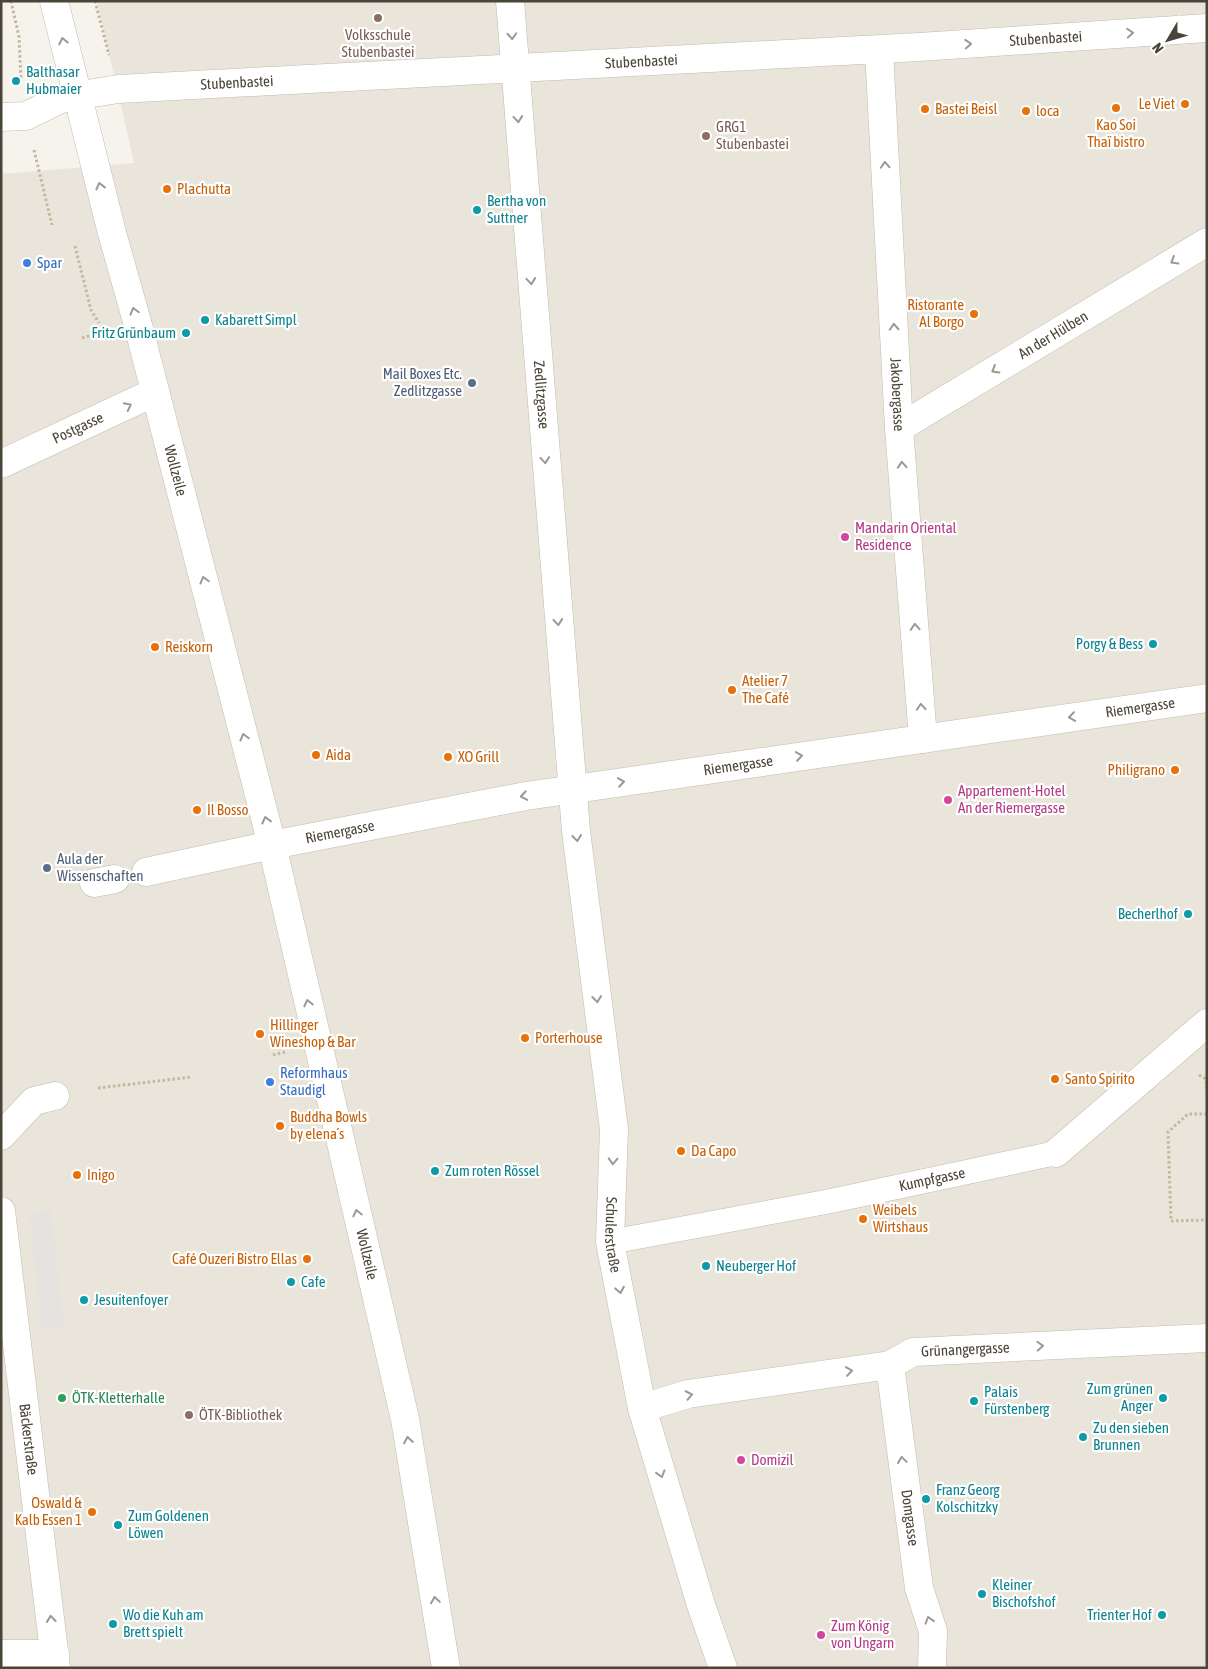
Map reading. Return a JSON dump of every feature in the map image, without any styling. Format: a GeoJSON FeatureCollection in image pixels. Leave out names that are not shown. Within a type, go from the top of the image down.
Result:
{"type":"FeatureCollection","features":[{"type":"Feature","properties":{"kind":"street","name":"Wollzeile"},"geometry":{"type":"LineString","coordinates":[[54,1],[272,845],[405,1419],[446,1668]]}},
{"type":"Feature","properties":{"kind":"street","name":"Zedlitzgasse"},"geometry":{"type":"LineString","coordinates":[[510,1],[572,790]]}},
{"type":"Feature","properties":{"kind":"street","name":"Stubenbastei"},"geometry":{"type":"LineString","coordinates":[[13,116],[63,98],[118,90],[879,50],[1207,28]]}},
{"type":"Feature","properties":{"kind":"street","name":"Jakobergasse"},"geometry":{"type":"LineString","coordinates":[[879,50],[899,428],[923,739]]}},
{"type":"Feature","properties":{"kind":"street","name":"An der Hülben"},"geometry":{"type":"LineString","coordinates":[[899,428],[1207,242]]}},
{"type":"Feature","properties":{"kind":"street","name":"Postgasse"},"geometry":{"type":"LineString","coordinates":[[1,464],[155,392]]}},
{"type":"Feature","properties":{"kind":"street","name":"Riemergasse"},"geometry":{"type":"LineString","coordinates":[[272,845],[526,796],[1207,698]]}},
{"type":"Feature","properties":{"kind":"street","name":"Schulerstraße"},"geometry":{"type":"LineString","coordinates":[[572,790],[614,1129],[610,1242],[642,1408],[701,1606],[723,1668]]}},
{"type":"Feature","properties":{"kind":"street"},"geometry":{"type":"LineString","coordinates":[[146,872],[272,845]]}},
{"type":"Feature","properties":{"kind":"street","name":"Kumpfgasse"},"geometry":{"type":"LineString","coordinates":[[1056,1153],[1207,1024]]}},
{"type":"Feature","properties":{"kind":"street"},"geometry":{"type":"LineString","coordinates":[[1,1136],[34,1101],[55,1096]]}},
{"type":"Feature","properties":{"kind":"street","name":"Bäckerstraße"},"geometry":{"type":"LineString","coordinates":[[1,1211],[56,1661]]}},
{"type":"Feature","properties":{"kind":"street","name":"Grünangergasse"},"geometry":{"type":"LineString","coordinates":[[642,1408],[688,1394],[890,1365],[913,1352],[1207,1338]]}},
{"type":"Feature","properties":{"kind":"street","name":"Domgasse"},"geometry":{"type":"LineString","coordinates":[[890,1365],[919,1588],[933,1631],[932,1668]]}},
{"type":"Feature","properties":{"kind":"street"},"geometry":{"type":"LineString","coordinates":[[1,1654],[56,1661]]}},
{"type":"Feature","properties":{"kind":"lane","name":"Kumpfgasse"},"geometry":{"type":"LineString","coordinates":[[610,1242],[831,1201],[1056,1153]]}},
{"type":"Feature","properties":{"kind":"path"},"geometry":{"type":"LineString","coordinates":[[11,1],[19,37],[13,116],[52,225]]}},
{"type":"Feature","properties":{"kind":"path"},"geometry":{"type":"LineString","coordinates":[[95,1],[118,90]]}},
{"type":"Feature","properties":{"kind":"path"},"geometry":{"type":"LineString","coordinates":[[75,246],[91,310]]}},
{"type":"Feature","properties":{"kind":"path"},"geometry":{"type":"LineString","coordinates":[[98,1088],[192,1077]]}},
{"type":"Feature","properties":{"kind":"path"},"geometry":{"type":"LineString","coordinates":[[1207,1114],[1188,1114],[1168,1132],[1171,1221],[1207,1220]]}},
{"type":"Feature","properties":{"kind":"shaded area"},"geometry":{"type":"Polygon","coordinates":[[[97,1],[1207,1],[1207,1668],[1,1668],[1,174],[134,163],[97,1]]]}},
{"type":"Feature","properties":{"kind":"shaded area"},"geometry":{"type":"Polygon","coordinates":[[[51,1210],[64,1327],[42,1330],[29,1213],[51,1210]]]}},
{"type":"Feature","properties":{"kind":"place","name":"Volksschule Stubenbastei"},"geometry":{"type":"Point","coordinates":[378,18]}},
{"type":"Feature","properties":{"kind":"place","name":"Balthasar Hubmaier"},"geometry":{"type":"Point","coordinates":[16,81]}},
{"type":"Feature","properties":{"kind":"place","name":"Le Viet"},"geometry":{"type":"Point","coordinates":[1185,104]}},
{"type":"Feature","properties":{"kind":"place","name":"Kao Soi Thaï bistro"},"geometry":{"type":"Point","coordinates":[1116,108]}},
{"type":"Feature","properties":{"kind":"place","name":"Bastei Beisl"},"geometry":{"type":"Point","coordinates":[925,109]}},
{"type":"Feature","properties":{"kind":"place","name":"loca"},"geometry":{"type":"Point","coordinates":[1026,111]}},
{"type":"Feature","properties":{"kind":"place","name":"GRG1 Stubenbastei"},"geometry":{"type":"Point","coordinates":[706,136]}},
{"type":"Feature","properties":{"kind":"place","name":"Plachutta"},"geometry":{"type":"Point","coordinates":[167,189]}},
{"type":"Feature","properties":{"kind":"place","name":"Bertha von Suttner"},"geometry":{"type":"Point","coordinates":[477,210]}},
{"type":"Feature","properties":{"kind":"place","name":"Spar"},"geometry":{"type":"Point","coordinates":[27,263]}},
{"type":"Feature","properties":{"kind":"place","name":"Ristorante Al Borgo"},"geometry":{"type":"Point","coordinates":[974,314]}},
{"type":"Feature","properties":{"kind":"place","name":"Kabarett Simpl"},"geometry":{"type":"Point","coordinates":[205,320]}},
{"type":"Feature","properties":{"kind":"place","name":"Fritz Grünbaum"},"geometry":{"type":"Point","coordinates":[186,333]}},
{"type":"Feature","properties":{"kind":"place","name":"Mail Boxes Etc. Zedlitzgasse"},"geometry":{"type":"Point","coordinates":[472,383]}},
{"type":"Feature","properties":{"kind":"place","name":"Mandarin Oriental Residence"},"geometry":{"type":"Point","coordinates":[845,537]}},
{"type":"Feature","properties":{"kind":"place","name":"Porgy & Bess"},"geometry":{"type":"Point","coordinates":[1153,644]}},
{"type":"Feature","properties":{"kind":"place","name":"Reiskorn"},"geometry":{"type":"Point","coordinates":[155,647]}},
{"type":"Feature","properties":{"kind":"place","name":"Atelier 7 The Café"},"geometry":{"type":"Point","coordinates":[732,690]}},
{"type":"Feature","properties":{"kind":"place","name":"Aida"},"geometry":{"type":"Point","coordinates":[316,755]}},
{"type":"Feature","properties":{"kind":"place","name":"XO Grill"},"geometry":{"type":"Point","coordinates":[448,757]}},
{"type":"Feature","properties":{"kind":"place","name":"Philigrano"},"geometry":{"type":"Point","coordinates":[1175,770]}},
{"type":"Feature","properties":{"kind":"place","name":"Appartement-Hotel An der Riemergasse"},"geometry":{"type":"Point","coordinates":[948,800]}},
{"type":"Feature","properties":{"kind":"place","name":"Il Bosso"},"geometry":{"type":"Point","coordinates":[197,810]}},
{"type":"Feature","properties":{"kind":"place","name":"Aula der Wissenschaften"},"geometry":{"type":"Point","coordinates":[47,868]}},
{"type":"Feature","properties":{"kind":"place","name":"Becherlhof"},"geometry":{"type":"Point","coordinates":[1188,914]}},
{"type":"Feature","properties":{"kind":"place","name":"Hillinger Wineshop & Bar"},"geometry":{"type":"Point","coordinates":[260,1034]}},
{"type":"Feature","properties":{"kind":"place","name":"Porterhouse"},"geometry":{"type":"Point","coordinates":[525,1038]}},
{"type":"Feature","properties":{"kind":"place","name":"Santo Spirito"},"geometry":{"type":"Point","coordinates":[1055,1079]}},
{"type":"Feature","properties":{"kind":"place","name":"Reformhaus Staudigl"},"geometry":{"type":"Point","coordinates":[270,1082]}},
{"type":"Feature","properties":{"kind":"place","name":"Buddha Bowls by elena´s"},"geometry":{"type":"Point","coordinates":[280,1126]}},
{"type":"Feature","properties":{"kind":"place","name":"Da Capo"},"geometry":{"type":"Point","coordinates":[681,1151]}},
{"type":"Feature","properties":{"kind":"place","name":"Zum roten Rössel"},"geometry":{"type":"Point","coordinates":[435,1171]}},
{"type":"Feature","properties":{"kind":"place","name":"Inigo"},"geometry":{"type":"Point","coordinates":[77,1175]}},
{"type":"Feature","properties":{"kind":"place","name":"Weibels Wirtshaus"},"geometry":{"type":"Point","coordinates":[863,1219]}},
{"type":"Feature","properties":{"kind":"place","name":"Café Ouzeri Bistro Ellas"},"geometry":{"type":"Point","coordinates":[307,1259]}},
{"type":"Feature","properties":{"kind":"place","name":"Neuberger Hof"},"geometry":{"type":"Point","coordinates":[706,1266]}},
{"type":"Feature","properties":{"kind":"place","name":"Cafe"},"geometry":{"type":"Point","coordinates":[291,1282]}},
{"type":"Feature","properties":{"kind":"place","name":"Jesuitenfoyer"},"geometry":{"type":"Point","coordinates":[84,1300]}},
{"type":"Feature","properties":{"kind":"place","name":"ÖTK-Kletterhalle"},"geometry":{"type":"Point","coordinates":[62,1398]}},
{"type":"Feature","properties":{"kind":"place","name":"Zum grünen Anger"},"geometry":{"type":"Point","coordinates":[1163,1398]}},
{"type":"Feature","properties":{"kind":"place","name":"Palais Fürstenberg"},"geometry":{"type":"Point","coordinates":[974,1401]}},
{"type":"Feature","properties":{"kind":"place","name":"ÖTK-Bibliothek"},"geometry":{"type":"Point","coordinates":[189,1415]}},
{"type":"Feature","properties":{"kind":"place","name":"Zu den sieben Brunnen"},"geometry":{"type":"Point","coordinates":[1083,1437]}},
{"type":"Feature","properties":{"kind":"place","name":"Domizil"},"geometry":{"type":"Point","coordinates":[741,1460]}},
{"type":"Feature","properties":{"kind":"place","name":"Franz Georg Kolschitzky"},"geometry":{"type":"Point","coordinates":[926,1499]}},
{"type":"Feature","properties":{"kind":"place","name":"Oswald & Kalb Essen 1"},"geometry":{"type":"Point","coordinates":[92,1512]}},
{"type":"Feature","properties":{"kind":"place","name":"Zum Goldenen Löwen"},"geometry":{"type":"Point","coordinates":[118,1525]}},
{"type":"Feature","properties":{"kind":"place","name":"Kleiner Bischofshof"},"geometry":{"type":"Point","coordinates":[982,1594]}},
{"type":"Feature","properties":{"kind":"place","name":"Trienter Hof"},"geometry":{"type":"Point","coordinates":[1162,1615]}},
{"type":"Feature","properties":{"kind":"place","name":"Wo die Kuh am Brett spielt"},"geometry":{"type":"Point","coordinates":[113,1624]}},
{"type":"Feature","properties":{"kind":"place","name":"Zum König von Ungarn"},"geometry":{"type":"Point","coordinates":[821,1635]}}]}
